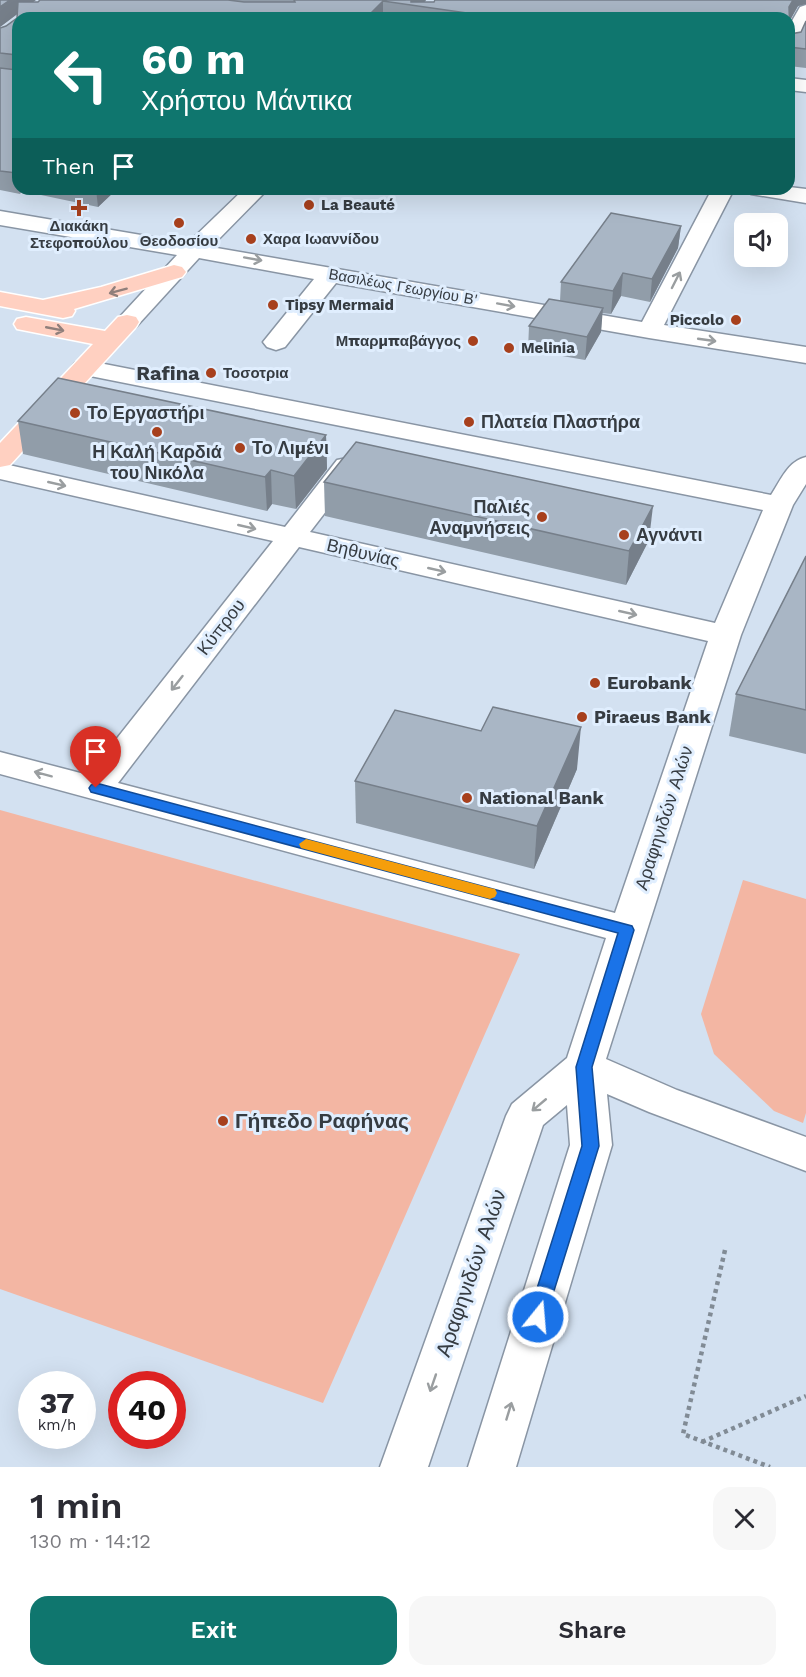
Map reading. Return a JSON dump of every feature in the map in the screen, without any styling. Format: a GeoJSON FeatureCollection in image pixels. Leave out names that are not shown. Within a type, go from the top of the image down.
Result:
{"type":"FeatureCollection","features":[{"type":"Feature","properties":{"kind":"main road"},"geometry":{"type":"LineString","coordinates":[[43,307],[75,302],[174,272]]}},
{"type":"Feature","properties":{"kind":"main road"},"geometry":{"type":"LineString","coordinates":[[0,299],[43,307],[118,331]]}},
{"type":"Feature","properties":{"kind":"main road"},"geometry":{"type":"LineString","coordinates":[[0,319],[118,331]]}},
{"type":"Feature","properties":{"kind":"main road"},"geometry":{"type":"LineString","coordinates":[[0,459],[118,331]]}},
{"type":"Feature","properties":{"kind":"street"},"geometry":{"type":"LineString","coordinates":[[795,33],[806,11]]}},
{"type":"Feature","properties":{"kind":"street"},"geometry":{"type":"LineString","coordinates":[[118,331],[195,249],[250,195]]}},
{"type":"Feature","properties":{"kind":"street"},"geometry":{"type":"LineString","coordinates":[[649,332],[720,195]]}},
{"type":"Feature","properties":{"kind":"street","name":"Βασιλέως Γεωργίου Β'"},"geometry":{"type":"LineString","coordinates":[[0,218],[195,249],[649,332],[806,355]]}},
{"type":"Feature","properties":{"kind":"street"},"geometry":{"type":"LineString","coordinates":[[276,342],[332,274]]}},
{"type":"Feature","properties":{"kind":"street"},"geometry":{"type":"LineString","coordinates":[[84,368],[779,505]]}},
{"type":"Feature","properties":{"kind":"street","name":"Κύπρου"},"geometry":{"type":"LineString","coordinates":[[96,788],[347,466]]}},
{"type":"Feature","properties":{"kind":"street","name":"Αραφηνιδών Αλών"},"geometry":{"type":"LineString","coordinates":[[492,1467],[591,1146],[584,1067],[725,635],[779,505],[804,470]]}},
{"type":"Feature","properties":{"kind":"street","name":"Βηθυνίας"},"geometry":{"type":"LineString","coordinates":[[0,471],[725,635]]}},
{"type":"Feature","properties":{"kind":"street"},"geometry":{"type":"LineString","coordinates":[[0,763],[627,930]]}},
{"type":"Feature","properties":{"kind":"street"},"geometry":{"type":"LineString","coordinates":[[584,1067],[663,1101],[806,1154]]}},
{"type":"Feature","properties":{"kind":"street","name":"Αραφηνιδών Αλών"},"geometry":{"type":"LineString","coordinates":[[404,1467],[526,1116],[584,1067]]}},
{"type":"Feature","properties":{"kind":"path"},"geometry":{"type":"LineString","coordinates":[[725,1250],[683,1434],[770,1467]]}},
{"type":"Feature","properties":{"kind":"path"},"geometry":{"type":"LineString","coordinates":[[702,1442],[806,1396]]}},
{"type":"Feature","properties":{"kind":"shaded area","name":"Γήπεδο Ραφήνας"},"geometry":{"type":"Polygon","coordinates":[[[0,810],[520,954],[323,1403],[0,1289],[0,810]]]}},
{"type":"Feature","properties":{"kind":"shaded area"},"geometry":{"type":"Polygon","coordinates":[[[743,880],[806,899],[806,1113],[803,1123],[774,1111],[714,1054],[701,1014],[743,880]]]}},
{"type":"Feature","properties":{"kind":"building"},"geometry":{"type":"Polygon","coordinates":[[[0,0],[10,0],[0,7],[0,0]]]}},
{"type":"Feature","properties":{"kind":"building"},"geometry":{"type":"Polygon","coordinates":[[[40,0],[295,2],[294,0],[411,0],[411,2],[434,2],[435,0],[793,0],[789,12],[460,12],[383,1],[372,12],[17,12],[18,2],[38,2],[40,0]]]}},
{"type":"Feature","properties":{"kind":"building"},"geometry":{"type":"Polygon","coordinates":[[[806,21],[806,49],[795,48],[795,33],[801,32],[806,21]]]}},
{"type":"Feature","properties":{"kind":"building"},"geometry":{"type":"Polygon","coordinates":[[[12,22],[12,54],[0,53],[0,28],[12,22]]]}},
{"type":"Feature","properties":{"kind":"building"},"geometry":{"type":"Polygon","coordinates":[[[0,68],[12,69],[12,172],[0,171],[0,68]]]}},
{"type":"Feature","properties":{"kind":"building"},"geometry":{"type":"Polygon","coordinates":[[[611,213],[681,226],[652,279],[623,273],[613,291],[561,282],[611,213]]]}},
{"type":"Feature","properties":{"kind":"building"},"geometry":{"type":"Polygon","coordinates":[[[549,299],[603,308],[587,337],[529,326],[549,299]]]}},
{"type":"Feature","properties":{"kind":"building"},"geometry":{"type":"Polygon","coordinates":[[[58,378],[326,435],[294,476],[271,470],[265,477],[18,421],[58,378]]]}},
{"type":"Feature","properties":{"kind":"building"},"geometry":{"type":"Polygon","coordinates":[[[356,442],[653,506],[629,551],[324,482],[356,442]]]}},
{"type":"Feature","properties":{"kind":"building"},"geometry":{"type":"Polygon","coordinates":[[[806,556],[806,710],[736,694],[806,556]]]}},
{"type":"Feature","properties":{"kind":"building"},"geometry":{"type":"Polygon","coordinates":[[[493,707],[581,727],[537,826],[355,781],[395,710],[481,731],[493,707]]]}},
{"type":"Feature","properties":{"kind":"slow traffic"},"geometry":{"type":"LineString","coordinates":[[306,844],[490,893]]}},
{"type":"Feature","properties":{"kind":"place","name":"La Beauté"},"geometry":{"type":"Point","coordinates":[309,205]}},
{"type":"Feature","properties":{"kind":"place","name":"Διακάκη Στεφοπούλου"},"geometry":{"type":"Point","coordinates":[79,208]}},
{"type":"Feature","properties":{"kind":"place","name":"Θεοδοσίου"},"geometry":{"type":"Point","coordinates":[179,223]}},
{"type":"Feature","properties":{"kind":"place","name":"Χαρα Ιωαννίδου"},"geometry":{"type":"Point","coordinates":[251,239]}},
{"type":"Feature","properties":{"kind":"place","name":"Tipsy Mermaid"},"geometry":{"type":"Point","coordinates":[273,305]}},
{"type":"Feature","properties":{"kind":"place","name":"Piccolo"},"geometry":{"type":"Point","coordinates":[736,320]}},
{"type":"Feature","properties":{"kind":"place","name":"Μπαρμπαβάγγος"},"geometry":{"type":"Point","coordinates":[473,341]}},
{"type":"Feature","properties":{"kind":"place","name":"Melinia"},"geometry":{"type":"Point","coordinates":[509,348]}},
{"type":"Feature","properties":{"kind":"place","name":"Τοσοτρια"},"geometry":{"type":"Point","coordinates":[211,373]}},
{"type":"Feature","properties":{"kind":"place","name":"Το Εργαστήρι"},"geometry":{"type":"Point","coordinates":[75,413]}},
{"type":"Feature","properties":{"kind":"place","name":"Πλατεία Πλαστήρα"},"geometry":{"type":"Point","coordinates":[469,422]}},
{"type":"Feature","properties":{"kind":"place","name":"Η Καλή Καρδιά του Νικόλα"},"geometry":{"type":"Point","coordinates":[157,432]}},
{"type":"Feature","properties":{"kind":"place","name":"Το Λιμένι"},"geometry":{"type":"Point","coordinates":[240,448]}},
{"type":"Feature","properties":{"kind":"place","name":"Παλιές Αναμνήσεις"},"geometry":{"type":"Point","coordinates":[542,517]}},
{"type":"Feature","properties":{"kind":"place","name":"Αγνάντι"},"geometry":{"type":"Point","coordinates":[624,535]}},
{"type":"Feature","properties":{"kind":"place","name":"Eurobank"},"geometry":{"type":"Point","coordinates":[595,683]}},
{"type":"Feature","properties":{"kind":"place","name":"Piraeus Bank"},"geometry":{"type":"Point","coordinates":[582,717]}},
{"type":"Feature","properties":{"kind":"place","name":"National Bank"},"geometry":{"type":"Point","coordinates":[467,798]}},
{"type":"Feature","properties":{"kind":"place","name":"Γήπεδο Ραφήνας"},"geometry":{"type":"Point","coordinates":[223,1121]}},
{"type":"Feature","properties":{"kind":"district","name":"Rafina"},"geometry":{"type":"Point","coordinates":[168,373]}},
{"type":"Feature","properties":{"kind":"route"},"geometry":{"type":"LineString","coordinates":[[96,788],[627,930],[584,1067],[591,1146],[538,1317]]}}]}
